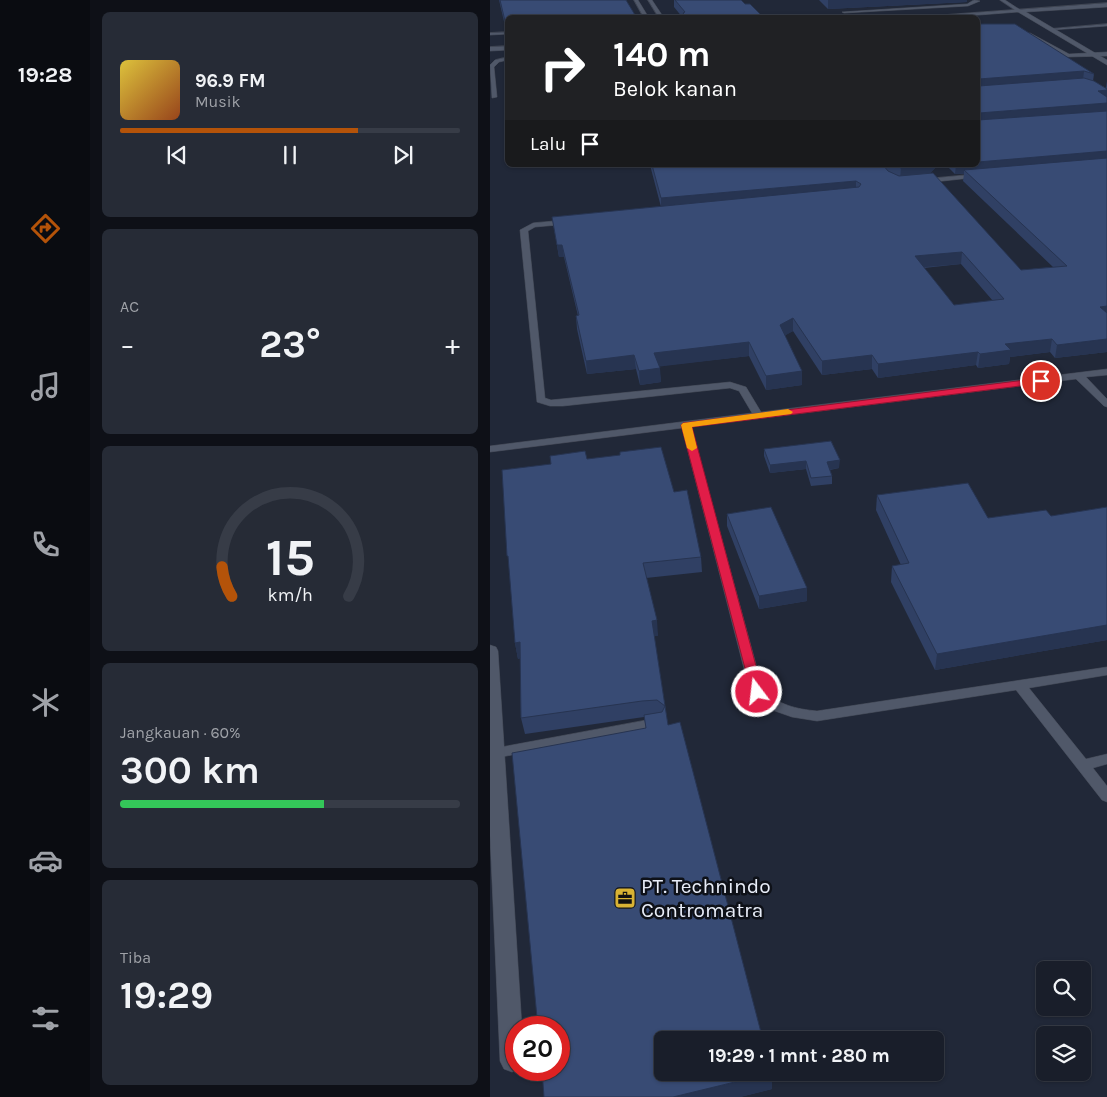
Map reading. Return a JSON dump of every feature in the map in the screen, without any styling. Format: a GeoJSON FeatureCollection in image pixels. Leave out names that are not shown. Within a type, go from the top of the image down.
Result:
{"type":"FeatureCollection","features":[{"type":"Feature","properties":{"kind":"street"},"geometry":{"type":"LineString","coordinates":[[946,15],[1107,5]]}},
{"type":"Feature","properties":{"kind":"street"},"geometry":{"type":"LineString","coordinates":[[1020,11],[1107,63]]}},
{"type":"Feature","properties":{"kind":"street"},"geometry":{"type":"LineString","coordinates":[[980,20],[1107,12]]}},
{"type":"Feature","properties":{"kind":"street"},"geometry":{"type":"LineString","coordinates":[[490,41],[505,40]]}},
{"type":"Feature","properties":{"kind":"street"},"geometry":{"type":"LineString","coordinates":[[490,49],[505,48]]}},
{"type":"Feature","properties":{"kind":"street"},"geometry":{"type":"LineString","coordinates":[[490,651],[510,1016]]}},
{"type":"Feature","properties":{"kind":"lane"},"geometry":{"type":"LineString","coordinates":[[636,0],[645,15]]}},
{"type":"Feature","properties":{"kind":"lane"},"geometry":{"type":"LineString","coordinates":[[650,0],[660,15]]}},
{"type":"Feature","properties":{"kind":"lane"},"geometry":{"type":"LineString","coordinates":[[844,12],[968,5],[978,1],[976,0]]}},
{"type":"Feature","properties":{"kind":"lane"},"geometry":{"type":"LineString","coordinates":[[1002,0],[1020,11]]}},
{"type":"Feature","properties":{"kind":"lane"},"geometry":{"type":"LineString","coordinates":[[930,7],[946,15]]}},
{"type":"Feature","properties":{"kind":"lane"},"geometry":{"type":"LineString","coordinates":[[1051,29],[1107,25]]}},
{"type":"Feature","properties":{"kind":"lane"},"geometry":{"type":"LineString","coordinates":[[1023,30],[1068,56],[1107,54]]}},
{"type":"Feature","properties":{"kind":"lane"},"geometry":{"type":"LineString","coordinates":[[490,34],[505,33]]}},
{"type":"Feature","properties":{"kind":"lane"},"geometry":{"type":"LineString","coordinates":[[494,97],[491,67],[497,61],[505,59]]}},
{"type":"Feature","properties":{"kind":"lane"},"geometry":{"type":"LineString","coordinates":[[919,182],[988,176]]}},
{"type":"Feature","properties":{"kind":"lane"},"geometry":{"type":"LineString","coordinates":[[577,221],[532,225],[524,230],[540,400],[550,403],[563,403],[730,385],[742,389],[758,416]]}},
{"type":"Feature","properties":{"kind":"lane"},"geometry":{"type":"LineString","coordinates":[[490,449],[1107,372]]}},
{"type":"Feature","properties":{"kind":"lane"},"geometry":{"type":"LineString","coordinates":[[1078,376],[1107,404]]}},
{"type":"Feature","properties":{"kind":"lane"},"geometry":{"type":"LineString","coordinates":[[686,425],[757,692],[766,702],[785,712],[817,716],[1107,671]]}},
{"type":"Feature","properties":{"kind":"lane"},"geometry":{"type":"LineString","coordinates":[[1019,684],[1107,796]]}},
{"type":"Feature","properties":{"kind":"lane"},"geometry":{"type":"LineString","coordinates":[[496,753],[658,724]]}},
{"type":"Feature","properties":{"kind":"lane"},"geometry":{"type":"LineString","coordinates":[[1083,765],[1107,759]]}},
{"type":"Feature","properties":{"kind":"building"},"geometry":{"type":"Polygon","coordinates":[[[500,0],[626,0],[635,15],[505,15],[505,21],[500,0]]]}},
{"type":"Feature","properties":{"kind":"building"},"geometry":{"type":"Polygon","coordinates":[[[675,0],[741,0],[745,4],[750,4],[761,15],[685,15],[683,13],[685,12],[675,0]]]}},
{"type":"Feature","properties":{"kind":"building"},"geometry":{"type":"Polygon","coordinates":[[[980,24],[1015,24],[1094,74],[1084,71],[980,79],[980,24]]]}},
{"type":"Feature","properties":{"kind":"building"},"geometry":{"type":"Polygon","coordinates":[[[1084,78],[1094,81],[1107,89],[1098,91],[1107,97],[1107,103],[980,113],[980,86],[1084,78]]]}},
{"type":"Feature","properties":{"kind":"building"},"geometry":{"type":"Polygon","coordinates":[[[1107,111],[1107,151],[980,162],[980,120],[1107,111]]]}},
{"type":"Feature","properties":{"kind":"building"},"geometry":{"type":"Polygon","coordinates":[[[1107,158],[1107,306],[1100,307],[1107,313],[1107,339],[1057,345],[1052,339],[1005,344],[1011,350],[878,364],[872,355],[822,361],[793,318],[780,325],[802,371],[766,376],[749,342],[654,353],[660,368],[639,371],[634,355],[586,361],[576,316],[579,315],[562,245],[557,245],[552,217],[859,187],[861,184],[856,181],[661,198],[653,167],[885,167],[888,171],[899,176],[933,173],[1021,270],[1067,266],[964,170],[1107,158]],[[962,252],[915,256],[954,305],[1004,299],[962,252]]]}},
{"type":"Feature","properties":{"kind":"building"},"geometry":{"type":"Polygon","coordinates":[[[831,441],[840,460],[827,462],[832,476],[811,478],[806,461],[770,465],[764,449],[831,441]]]}},
{"type":"Feature","properties":{"kind":"building"},"geometry":{"type":"Polygon","coordinates":[[[661,447],[674,492],[687,490],[701,557],[643,563],[657,620],[652,621],[665,706],[657,700],[642,701],[521,718],[520,642],[515,643],[502,470],[551,464],[550,456],[585,451],[587,459],[620,455],[620,452],[661,447]]]}},
{"type":"Feature","properties":{"kind":"building"},"geometry":{"type":"Polygon","coordinates":[[[968,483],[988,518],[1046,510],[1051,516],[1107,507],[1107,625],[937,654],[892,566],[909,563],[877,495],[968,483]]]}},
{"type":"Feature","properties":{"kind":"building"},"geometry":{"type":"Polygon","coordinates":[[[771,507],[807,588],[759,596],[727,514],[771,507]]]}},
{"type":"Feature","properties":{"kind":"building","name":"PT. Technindo Contromatra"},"geometry":{"type":"Polygon","coordinates":[[[665,706],[668,725],[680,722],[761,1031],[654,1031],[654,1081],[739,1081],[673,1097],[544,1097],[543,1081],[570,1081],[570,1016],[537,1016],[512,753],[646,728],[644,715],[662,712],[665,706]]]}},
{"type":"Feature","properties":{"kind":"slow traffic"},"geometry":{"type":"LineString","coordinates":[[692,448],[686,425],[788,412]]}},
{"type":"Feature","properties":{"kind":"place","name":"PT. Technindo Contromatra"},"geometry":{"type":"Point","coordinates":[625,898]}},
{"type":"Feature","properties":{"kind":"route"},"geometry":{"type":"LineString","coordinates":[[757,692],[686,425],[1041,381]]}}]}
